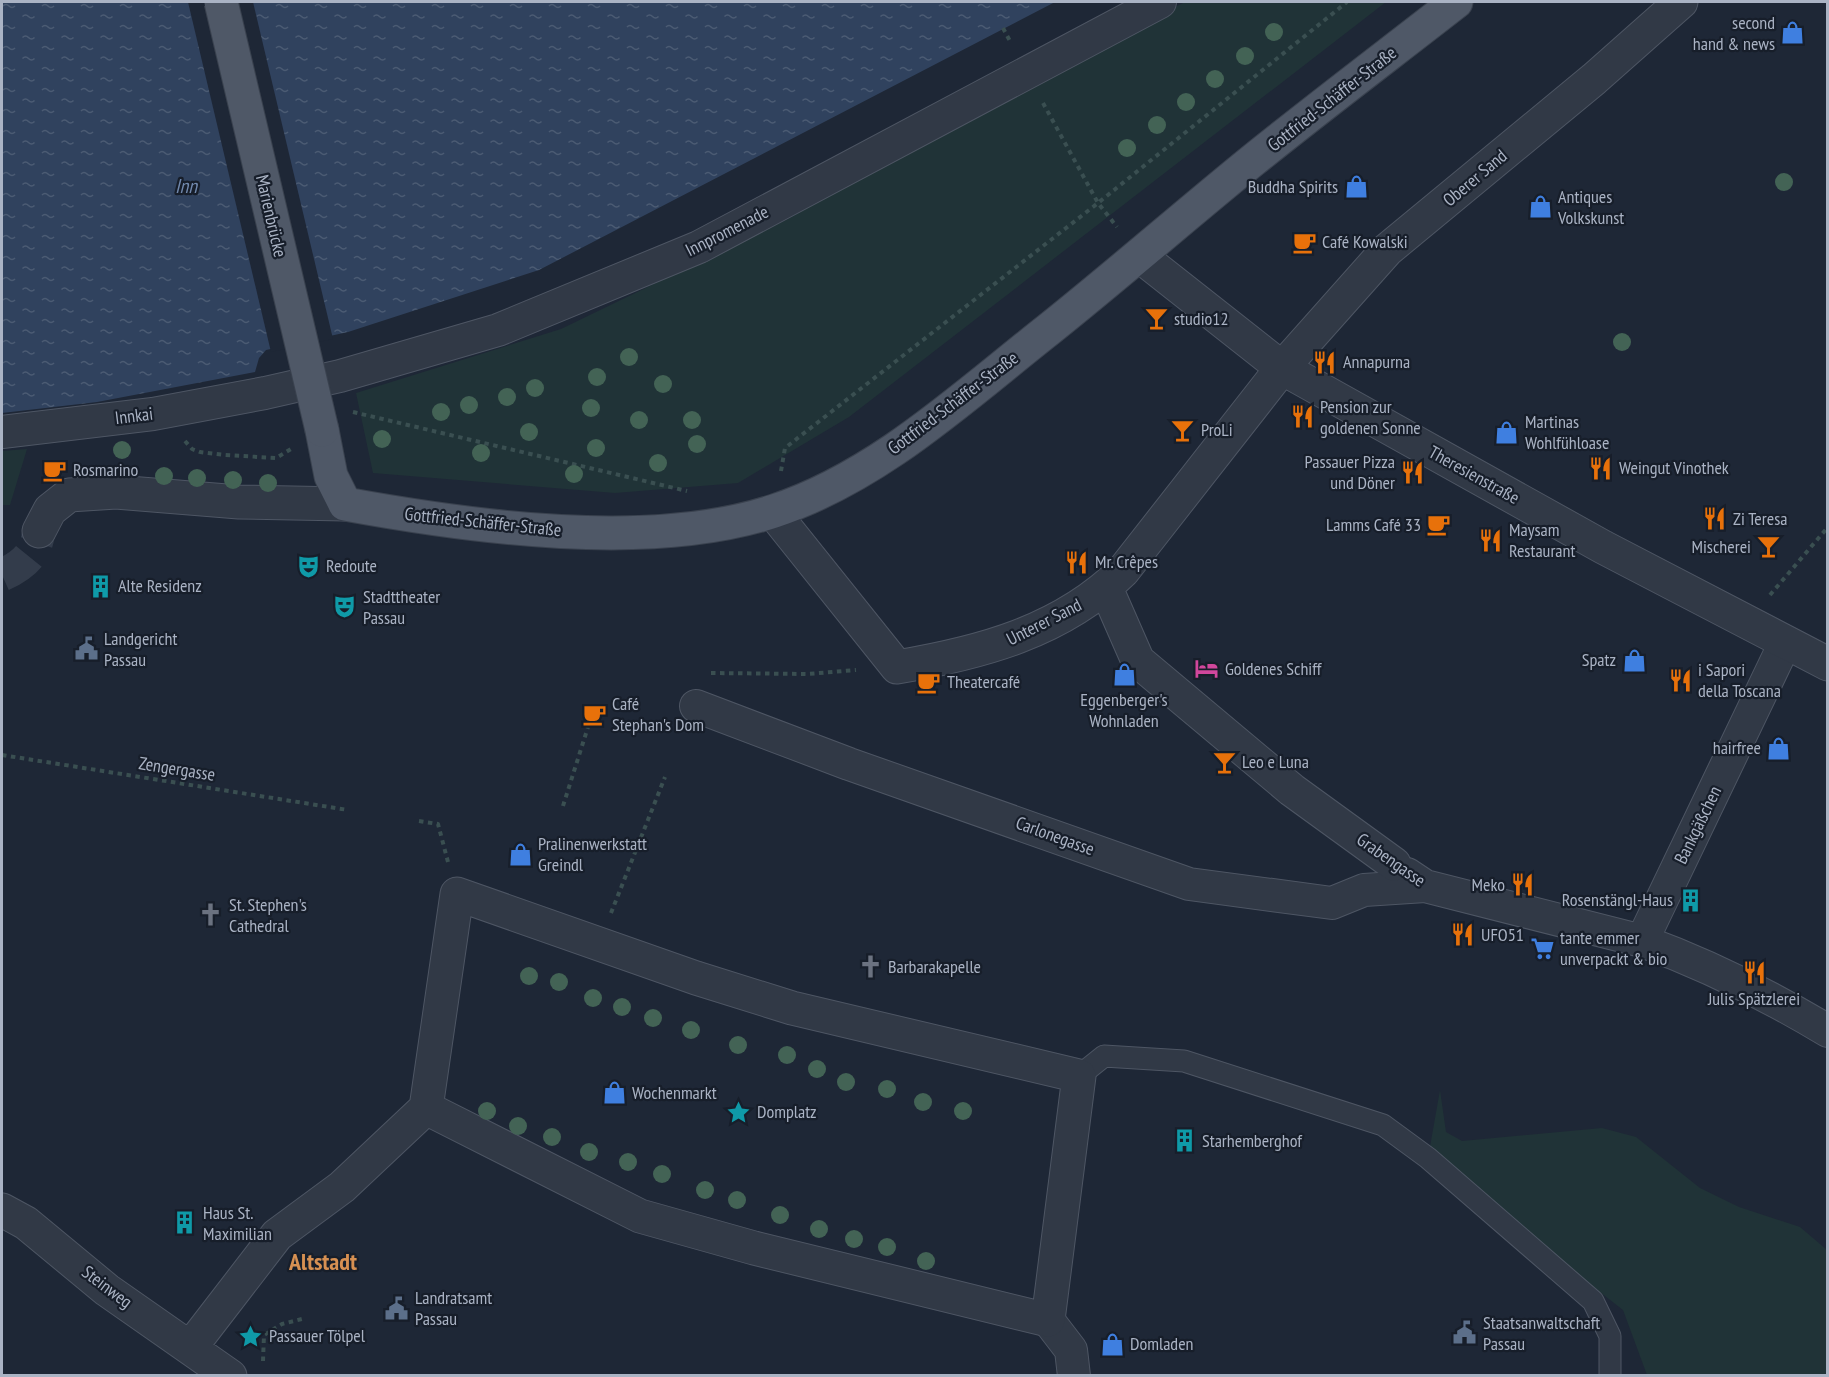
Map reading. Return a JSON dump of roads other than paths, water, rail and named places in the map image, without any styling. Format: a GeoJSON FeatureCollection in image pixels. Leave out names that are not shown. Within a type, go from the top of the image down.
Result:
{"type":"FeatureCollection","features":[{"type":"Feature","properties":{"kind":"main road","name":"Marienbrücke"},"geometry":{"type":"LineString","coordinates":[[220,2],[332,421],[332,476],[345,504]]}},
{"type":"Feature","properties":{"kind":"main road","name":"Gottfried-Schäffer-Straße"},"geometry":{"type":"LineString","coordinates":[[345,504],[468,523],[585,532],[641,532],[701,527],[773,512],[833,485],[893,449],[960,399],[1140,256],[1251,162],[1456,2]]}},
{"type":"Feature","properties":{"kind":"street","name":"Innpromenade"},"geometry":{"type":"LineString","coordinates":[[265,393],[340,376],[498,330],[699,247],[1160,2]]}},
{"type":"Feature","properties":{"kind":"street","name":"Oberer Sand"},"geometry":{"type":"LineString","coordinates":[[1282,368],[1387,250],[1593,79],[1681,2]]}},
{"type":"Feature","properties":{"kind":"street","name":"Theresienstraße"},"geometry":{"type":"LineString","coordinates":[[1140,256],[1282,368],[1603,547],[1827,664]]}},
{"type":"Feature","properties":{"kind":"street","name":"Unterer Sand"},"geometry":{"type":"LineString","coordinates":[[773,512],[897,667],[957,657],[1017,639],[1061,617],[1106,588],[1130,562],[1282,368]]}},
{"type":"Feature","properties":{"kind":"street","name":"Innkai"},"geometry":{"type":"LineString","coordinates":[[2,432],[153,414],[265,393]]}},
{"type":"Feature","properties":{"kind":"street","name":"Gottfried-Schäffer-Straße"},"geometry":{"type":"LineString","coordinates":[[39,531],[50,510],[69,495],[116,492],[239,502],[345,504]]}},
{"type":"Feature","properties":{"kind":"street","name":"Grabengasse"},"geometry":{"type":"LineString","coordinates":[[1106,588],[1138,661],[1292,790],[1425,886],[1642,942],[1735,979],[1827,1031]]}},
{"type":"Feature","properties":{"kind":"street","name":"Bankgäßchen"},"geometry":{"type":"LineString","coordinates":[[1642,942],[1785,643]]}},
{"type":"Feature","properties":{"kind":"street","name":"Carlonegasse"},"geometry":{"type":"LineString","coordinates":[[696,706],[849,764],[1189,884],[1332,903],[1364,890],[1425,886]]}},
{"type":"Feature","properties":{"kind":"street"},"geometry":{"type":"LineString","coordinates":[[190,1348],[277,1235],[342,1187],[426,1108],[457,894],[696,978],[792,1008],[1079,1076],[1048,1320]]}},
{"type":"Feature","properties":{"kind":"street"},"geometry":{"type":"LineString","coordinates":[[426,1108],[640,1216],[754,1248],[1048,1320],[1071,1350],[1074,1376]]}},
{"type":"Feature","properties":{"kind":"street","name":"Steinweg"},"geometry":{"type":"LineString","coordinates":[[14,1217],[107,1290],[230,1376]]}},
{"type":"Feature","properties":{"kind":"lane"},"geometry":{"type":"LineString","coordinates":[[1079,1076],[1104,1056],[1184,1061],[1383,1125],[1428,1158],[1593,1301],[1610,1336],[1610,1376]]}},
{"type":"Feature","properties":{"kind":"water","name":"Inn"},"geometry":{"type":"Polygon","coordinates":[[[2,2],[1055,2],[539,270],[348,332],[266,350],[259,358],[255,372],[97,402],[2,413],[2,2]]]}},
{"type":"Feature","properties":{"kind":"tunnel"},"geometry":{"type":"LineString","coordinates":[[2,575],[27,559],[35,547],[39,531]]}},
{"type":"Feature","properties":{"kind":"place","name":"second hand & news"},"geometry":{"type":"Point","coordinates":[1793,33]}},
{"type":"Feature","properties":{"kind":"place","name":"Buddha Spirits"},"geometry":{"type":"Point","coordinates":[1356,187]}},
{"type":"Feature","properties":{"kind":"place","name":"Antiques Volkskunst"},"geometry":{"type":"Point","coordinates":[1540,207]}},
{"type":"Feature","properties":{"kind":"place","name":"Café Kowalski"},"geometry":{"type":"Point","coordinates":[1304,242]}},
{"type":"Feature","properties":{"kind":"place","name":"studio12"},"geometry":{"type":"Point","coordinates":[1156,319]}},
{"type":"Feature","properties":{"kind":"place","name":"Annapurna"},"geometry":{"type":"Point","coordinates":[1325,362]}},
{"type":"Feature","properties":{"kind":"place","name":"Pension zur goldenen Sonne"},"geometry":{"type":"Point","coordinates":[1302,417]}},
{"type":"Feature","properties":{"kind":"place","name":"ProLi"},"geometry":{"type":"Point","coordinates":[1183,430]}},
{"type":"Feature","properties":{"kind":"place","name":"Martinas Wohlfühloase"},"geometry":{"type":"Point","coordinates":[1507,432]}},
{"type":"Feature","properties":{"kind":"place","name":"Weingut Vinothek"},"geometry":{"type":"Point","coordinates":[1601,468]}},
{"type":"Feature","properties":{"kind":"place","name":"Rosmarino"},"geometry":{"type":"Point","coordinates":[55,470]}},
{"type":"Feature","properties":{"kind":"place","name":"Passauer Pizza und Döner"},"geometry":{"type":"Point","coordinates":[1413,472]}},
{"type":"Feature","properties":{"kind":"place","name":"Zi Teresa"},"geometry":{"type":"Point","coordinates":[1715,519]}},
{"type":"Feature","properties":{"kind":"place","name":"Lamms Café 33"},"geometry":{"type":"Point","coordinates":[1439,525]}},
{"type":"Feature","properties":{"kind":"place","name":"Maysam Restaurant"},"geometry":{"type":"Point","coordinates":[1491,540]}},
{"type":"Feature","properties":{"kind":"place","name":"Mischerei"},"geometry":{"type":"Point","coordinates":[1769,547]}},
{"type":"Feature","properties":{"kind":"place","name":"Mr. Crêpes"},"geometry":{"type":"Point","coordinates":[1077,562]}},
{"type":"Feature","properties":{"kind":"place","name":"Redoute"},"geometry":{"type":"Point","coordinates":[308,566]}},
{"type":"Feature","properties":{"kind":"place","name":"Alte Residenz"},"geometry":{"type":"Point","coordinates":[100,586]}},
{"type":"Feature","properties":{"kind":"place","name":"Stadttheater Passau"},"geometry":{"type":"Point","coordinates":[345,607]}},
{"type":"Feature","properties":{"kind":"place","name":"Landgericht Passau"},"geometry":{"type":"Point","coordinates":[86,649]}},
{"type":"Feature","properties":{"kind":"place","name":"Spatz"},"geometry":{"type":"Point","coordinates":[1634,660]}},
{"type":"Feature","properties":{"kind":"place","name":"Goldenes Schiff"},"geometry":{"type":"Point","coordinates":[1207,669]}},
{"type":"Feature","properties":{"kind":"place","name":"Eggenberger's Wohnladen"},"geometry":{"type":"Point","coordinates":[1124,674]}},
{"type":"Feature","properties":{"kind":"place","name":"i Sapori della Toscana"},"geometry":{"type":"Point","coordinates":[1680,680]}},
{"type":"Feature","properties":{"kind":"place","name":"Theatercafé"},"geometry":{"type":"Point","coordinates":[929,682]}},
{"type":"Feature","properties":{"kind":"place","name":"Café Stephan's Dom"},"geometry":{"type":"Point","coordinates":[594,714]}},
{"type":"Feature","properties":{"kind":"place","name":"hairfree"},"geometry":{"type":"Point","coordinates":[1779,748]}},
{"type":"Feature","properties":{"kind":"place","name":"Leo e Luna"},"geometry":{"type":"Point","coordinates":[1224,762]}},
{"type":"Feature","properties":{"kind":"place","name":"Pralinenwerkstatt Greindl"},"geometry":{"type":"Point","coordinates":[520,854]}},
{"type":"Feature","properties":{"kind":"place","name":"Meko"},"geometry":{"type":"Point","coordinates":[1523,885]}},
{"type":"Feature","properties":{"kind":"place","name":"Rosenstängl-Haus"},"geometry":{"type":"Point","coordinates":[1691,900]}},
{"type":"Feature","properties":{"kind":"place","name":"St. Stephen's Cathedral"},"geometry":{"type":"Point","coordinates":[211,915]}},
{"type":"Feature","properties":{"kind":"place","name":"UFO51"},"geometry":{"type":"Point","coordinates":[1463,935]}},
{"type":"Feature","properties":{"kind":"place","name":"tante emmer unverpackt & bio"},"geometry":{"type":"Point","coordinates":[1542,948]}},
{"type":"Feature","properties":{"kind":"place","name":"Barbarakapelle"},"geometry":{"type":"Point","coordinates":[870,967]}},
{"type":"Feature","properties":{"kind":"place","name":"Julis Spätzlerei"},"geometry":{"type":"Point","coordinates":[1754,973]}},
{"type":"Feature","properties":{"kind":"place","name":"Wochenmarkt"},"geometry":{"type":"Point","coordinates":[614,1093]}},
{"type":"Feature","properties":{"kind":"place","name":"Domplatz"},"geometry":{"type":"Point","coordinates":[739,1112]}},
{"type":"Feature","properties":{"kind":"place","name":"Starhemberghof"},"geometry":{"type":"Point","coordinates":[1184,1141]}},
{"type":"Feature","properties":{"kind":"place","name":"Haus St. Maximilian"},"geometry":{"type":"Point","coordinates":[185,1223]}},
{"type":"Feature","properties":{"kind":"place","name":"Landratsamt Passau"},"geometry":{"type":"Point","coordinates":[397,1308]}},
{"type":"Feature","properties":{"kind":"place","name":"Staatsanwaltschaft Passau"},"geometry":{"type":"Point","coordinates":[1465,1333]}},
{"type":"Feature","properties":{"kind":"place","name":"Passauer Tölpel"},"geometry":{"type":"Point","coordinates":[251,1336]}},
{"type":"Feature","properties":{"kind":"place","name":"Domladen"},"geometry":{"type":"Point","coordinates":[1112,1344]}},
{"type":"Feature","properties":{"kind":"district","name":"Altstadt"},"geometry":{"type":"Point","coordinates":[323,1262]}}]}
